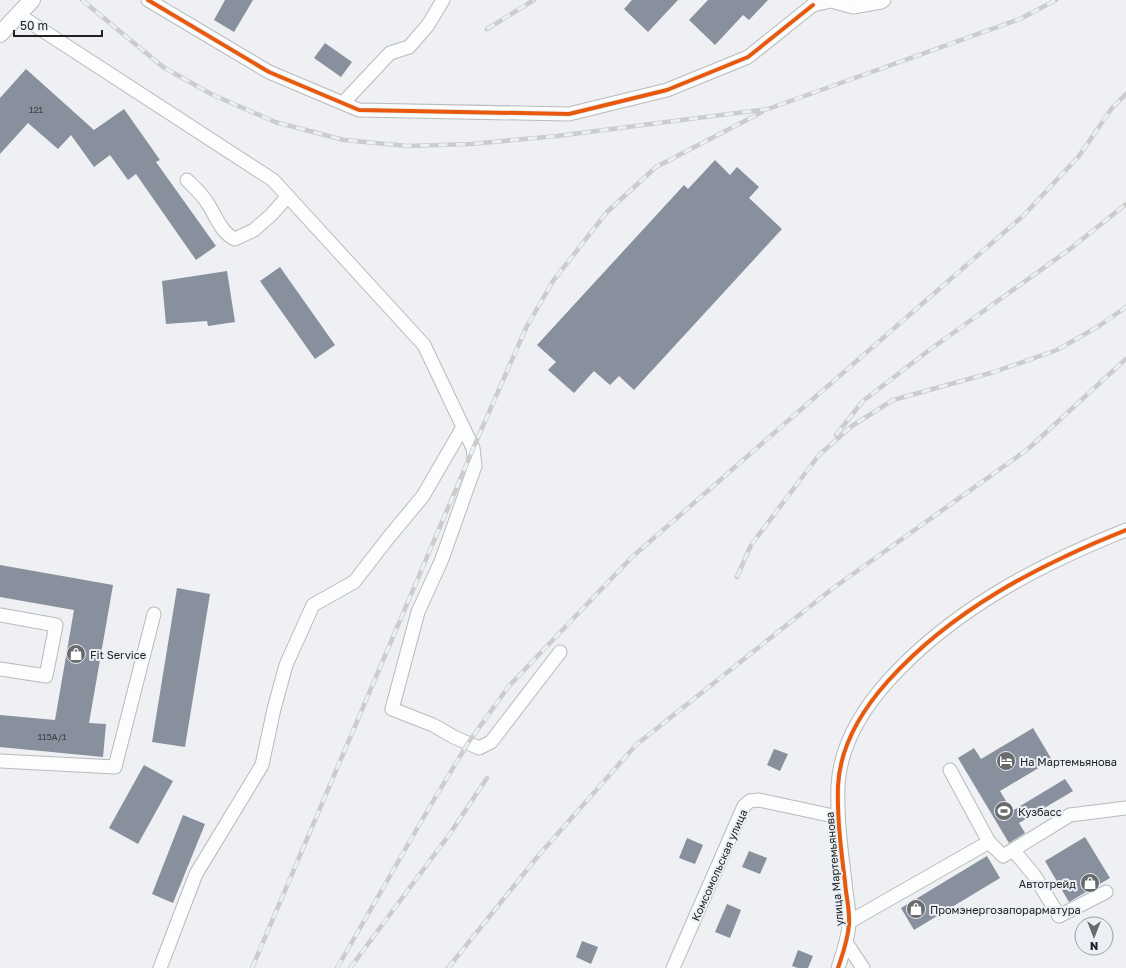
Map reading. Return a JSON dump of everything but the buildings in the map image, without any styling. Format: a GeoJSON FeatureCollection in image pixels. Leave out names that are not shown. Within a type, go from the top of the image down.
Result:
{"type":"FeatureCollection","features":[{"type":"Feature","properties":{"kind":"main road"},"geometry":{"type":"LineString","coordinates":[[0,34],[32,0]]}},
{"type":"Feature","properties":{"kind":"street"},"geometry":{"type":"LineString","coordinates":[[148,0],[269,72],[359,110],[569,114],[667,90],[748,57],[814,5],[831,1],[853,7],[881,2],[884,0]]}},
{"type":"Feature","properties":{"kind":"street"},"geometry":{"type":"LineString","coordinates":[[343,103],[390,53],[409,47],[428,25],[443,0]]}},
{"type":"Feature","properties":{"kind":"street"},"geometry":{"type":"LineString","coordinates":[[19,15],[273,180],[424,345],[473,448],[475,466],[442,559],[418,612],[392,709],[433,725],[454,737],[479,748],[491,742],[560,652]]}},
{"type":"Feature","properties":{"kind":"street"},"geometry":{"type":"LineString","coordinates":[[187,180],[208,203],[224,232],[235,239],[254,230],[271,215],[288,196]]}},
{"type":"Feature","properties":{"kind":"street"},"geometry":{"type":"LineString","coordinates":[[160,968],[196,874],[262,765],[274,709],[286,666],[313,605],[354,582],[423,496],[463,427]]}},
{"type":"Feature","properties":{"kind":"street","name":"улица Мартемьянова"},"geometry":{"type":"LineString","coordinates":[[838,968],[847,944],[849,922],[838,817],[838,784],[840,766],[848,740],[876,694],[921,648],[944,628],[972,608],[1007,586],[1064,557],[1126,530]]}},
{"type":"Feature","properties":{"kind":"street"},"geometry":{"type":"LineString","coordinates":[[0,761],[115,767],[154,614]]}},
{"type":"Feature","properties":{"kind":"street"},"geometry":{"type":"LineString","coordinates":[[0,615],[56,625],[46,676],[0,669]]}},
{"type":"Feature","properties":{"kind":"street"},"geometry":{"type":"LineString","coordinates":[[950,770],[989,842],[1003,856],[1070,815],[1126,808]]}},
{"type":"Feature","properties":{"kind":"street","name":"Комсомольская улица"},"geometry":{"type":"LineString","coordinates":[[673,968],[744,806],[750,801],[759,800],[838,817]]}},
{"type":"Feature","properties":{"kind":"street"},"geometry":{"type":"LineString","coordinates":[[849,922],[989,842]]}},
{"type":"Feature","properties":{"kind":"street"},"geometry":{"type":"LineString","coordinates":[[1013,850],[1034,875],[1059,916],[1106,892]]}},
{"type":"Feature","properties":{"kind":"street"},"geometry":{"type":"LineString","coordinates":[[847,944],[863,968]]}},
{"type":"Feature","properties":{"kind":"railway"},"geometry":{"type":"LineString","coordinates":[[82,0],[163,67],[211,94],[275,122],[344,140],[407,146],[471,144],[557,136],[768,109],[1020,19],[1056,0]]}},
{"type":"Feature","properties":{"kind":"railway"},"geometry":{"type":"LineString","coordinates":[[487,29],[534,0]]}},
{"type":"Feature","properties":{"kind":"railway"},"geometry":{"type":"LineString","coordinates":[[337,968],[468,743],[509,686],[632,557],[1024,215],[1079,156],[1112,108],[1126,94]]}},
{"type":"Feature","properties":{"kind":"railway"},"geometry":{"type":"LineString","coordinates":[[252,968],[479,435],[526,328],[553,281],[607,212],[656,167],[762,112]]}},
{"type":"Feature","properties":{"kind":"railway"},"geometry":{"type":"LineString","coordinates":[[836,435],[863,401],[928,351],[1070,249],[1126,204]]}},
{"type":"Feature","properties":{"kind":"railway"},"geometry":{"type":"LineString","coordinates":[[737,577],[751,545],[819,455],[852,426],[893,400],[994,372],[1057,350],[1099,326],[1126,307]]}},
{"type":"Feature","properties":{"kind":"railway"},"geometry":{"type":"LineString","coordinates":[[448,968],[538,856],[636,745],[832,589],[1028,449],[1126,359]]}},
{"type":"Feature","properties":{"kind":"railway"},"geometry":{"type":"LineString","coordinates":[[350,968],[449,835],[487,778]]}},
{"type":"Feature","properties":{"kind":"cycle path"},"geometry":{"type":"LineString","coordinates":[[148,0],[269,72],[359,110],[569,114],[667,90],[748,57],[813,5]]}},
{"type":"Feature","properties":{"kind":"cycle path"},"geometry":{"type":"LineString","coordinates":[[838,968],[846,941],[849,919],[838,810],[838,786],[843,756],[861,716],[878,692],[913,656],[940,632],[968,611],[1029,574],[1061,558],[1126,530]]}},
{"type":"Feature","properties":{"kind":"place","name":"Fit Service"},"geometry":{"type":"Point","coordinates":[76,654]}},
{"type":"Feature","properties":{"kind":"place","name":"На Мартемьянова"},"geometry":{"type":"Point","coordinates":[1006,761]}},
{"type":"Feature","properties":{"kind":"place","name":"Кузбасс"},"geometry":{"type":"Point","coordinates":[1004,811]}},
{"type":"Feature","properties":{"kind":"place","name":"Автотрейд"},"geometry":{"type":"Point","coordinates":[1090,883]}},
{"type":"Feature","properties":{"kind":"place","name":"Промэнергозапорарматура"},"geometry":{"type":"Point","coordinates":[916,909]}}]}
